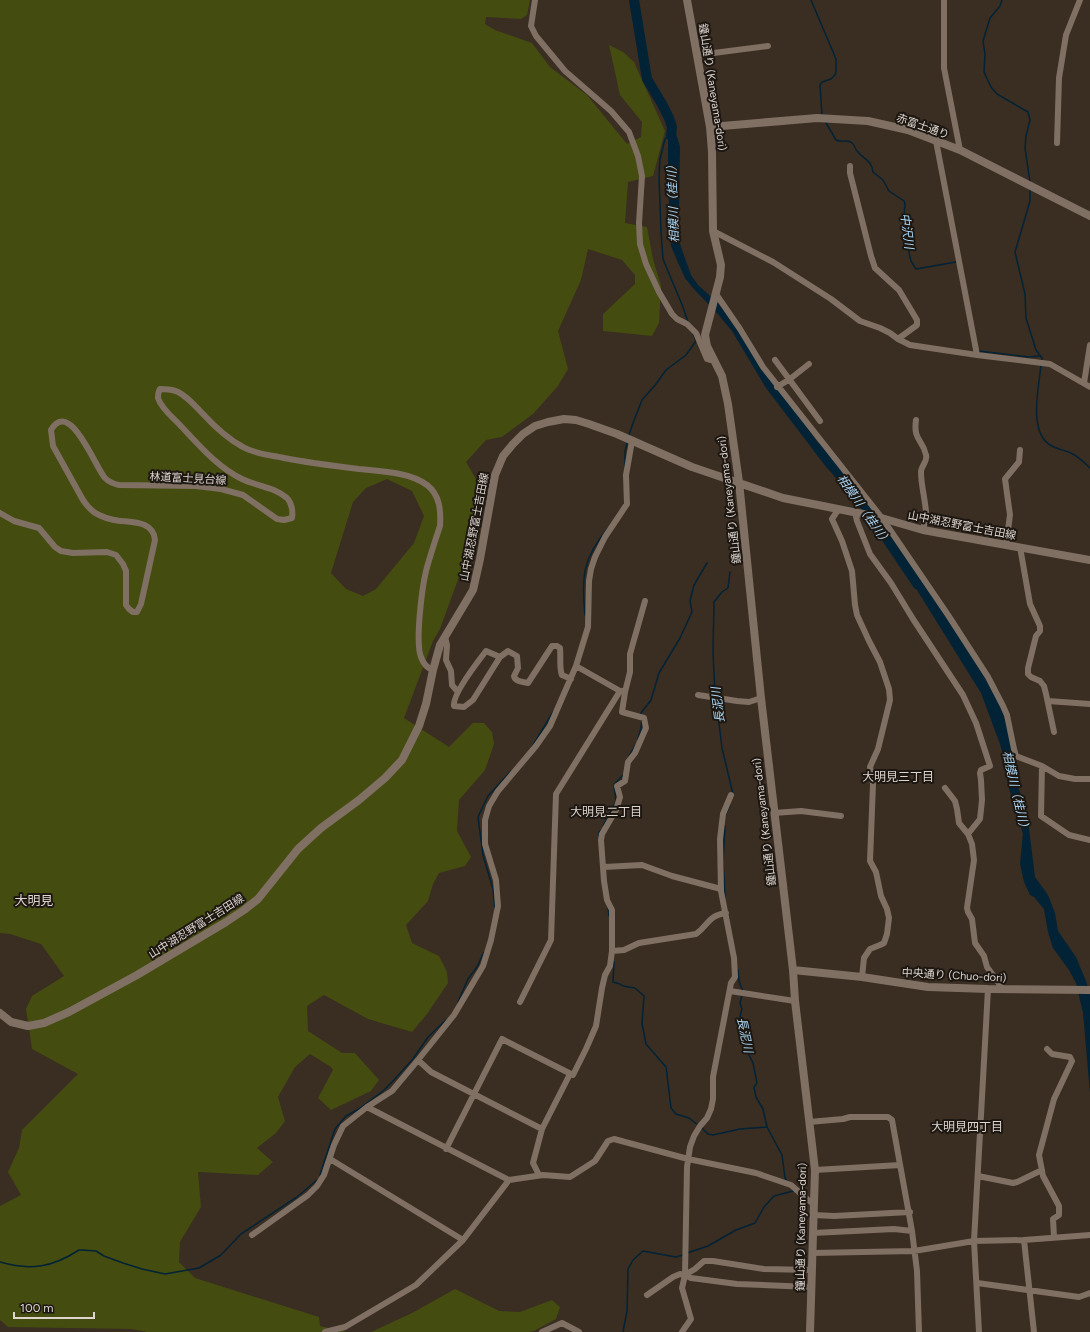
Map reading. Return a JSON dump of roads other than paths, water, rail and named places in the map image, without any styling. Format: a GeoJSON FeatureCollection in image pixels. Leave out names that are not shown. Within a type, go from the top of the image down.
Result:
{"type":"FeatureCollection","features":[{"type":"Feature","properties":{"kind":"main road","name":"鐘山通り (Kaneyama-dori)"},"geometry":{"type":"LineString","coordinates":[[687,0],[710,127],[712,152],[713,231],[721,265],[720,277],[705,335],[707,346],[722,376],[728,404],[739,482],[760,698],[793,970],[795,1001],[815,1170],[810,1332]]}},
{"type":"Feature","properties":{"kind":"main road","name":"赤富士通り"},"geometry":{"type":"LineString","coordinates":[[710,127],[817,118],[834,118],[868,121],[908,130],[960,150],[1090,216]]}},
{"type":"Feature","properties":{"kind":"main road","name":"山中湖忍野富士吉田線"},"geometry":{"type":"LineString","coordinates":[[0,1013],[11,1022],[28,1026],[44,1023],[69,1012],[137,975],[244,910],[262,895],[298,849],[321,828],[359,800],[385,778],[402,760],[418,726],[426,704],[440,645],[473,590],[495,475],[503,456],[513,444],[523,434],[536,426],[548,422],[576,420],[692,466],[783,498],[838,510],[880,517],[923,530],[1088,560]]}},
{"type":"Feature","properties":{"kind":"main road","name":"中央通り (Chuo-dori)"},"geometry":{"type":"LineString","coordinates":[[793,970],[928,986],[988,989],[1090,990]]}},
{"type":"Feature","properties":{"kind":"street"},"geometry":{"type":"LineString","coordinates":[[535,0],[531,26],[536,36],[565,71],[611,111],[629,132],[638,156],[642,176],[639,223],[640,244],[646,264],[659,292],[672,314],[677,319],[687,324],[696,333],[707,358],[714,360]]}},
{"type":"Feature","properties":{"kind":"street"},"geometry":{"type":"LineString","coordinates":[[944,0],[944,68],[960,150]]}},
{"type":"Feature","properties":{"kind":"street"},"geometry":{"type":"LineString","coordinates":[[1057,142],[1060,78],[1066,35],[1080,0]]}},
{"type":"Feature","properties":{"kind":"street"},"geometry":{"type":"LineString","coordinates":[[698,55],[768,46]]}},
{"type":"Feature","properties":{"kind":"street"},"geometry":{"type":"LineString","coordinates":[[936,141],[977,355]]}},
{"type":"Feature","properties":{"kind":"street"},"geometry":{"type":"LineString","coordinates":[[850,166],[850,174],[875,268],[898,290],[917,320],[917,325],[898,339]]}},
{"type":"Feature","properties":{"kind":"street"},"geometry":{"type":"LineString","coordinates":[[713,231],[773,262],[831,299],[860,321],[880,328],[910,345],[1050,364],[1090,387]]}},
{"type":"Feature","properties":{"kind":"street"},"geometry":{"type":"LineString","coordinates":[[715,296],[740,329],[777,387],[798,411],[880,517],[948,615],[988,678],[1007,715],[1016,756],[1042,766],[1059,776],[1075,779],[1090,779]]}},
{"type":"Feature","properties":{"kind":"street"},"geometry":{"type":"LineString","coordinates":[[1084,383],[1090,345]]}},
{"type":"Feature","properties":{"kind":"street"},"geometry":{"type":"LineString","coordinates":[[775,360],[820,421]]}},
{"type":"Feature","properties":{"kind":"street"},"geometry":{"type":"LineString","coordinates":[[777,387],[809,364]]}},
{"type":"Feature","properties":{"kind":"street","name":"林道富士見台線"},"geometry":{"type":"LineString","coordinates":[[0,513],[14,521],[39,528],[55,547],[61,550],[73,553],[107,552],[116,556],[123,564],[126,571],[126,605],[133,612],[137,612],[142,604],[155,537],[146,526],[139,523],[114,520],[99,515],[88,507],[53,446],[51,430],[57,422],[62,421],[69,423],[76,430],[98,468],[106,479],[112,483],[119,485],[196,486],[230,490],[243,495],[277,519],[284,520],[292,518],[292,511],[288,499],[282,494],[242,479],[229,472],[204,450],[164,408],[158,399],[158,392],[160,390],[168,389],[176,391],[184,396],[221,431],[243,447],[258,453],[310,463],[385,471],[410,477],[427,485],[434,492],[440,505],[440,526],[426,569],[418,645],[423,662],[428,668],[433,670]]}},
{"type":"Feature","properties":{"kind":"street"},"geometry":{"type":"LineString","coordinates":[[916,420],[916,438],[921,443],[927,456],[921,470],[926,512],[923,530]]}},
{"type":"Feature","properties":{"kind":"street"},"geometry":{"type":"LineString","coordinates":[[252,1236],[308,1195],[317,1186],[324,1175],[342,1126],[367,1107],[392,1091],[454,1014],[483,966],[491,940],[498,906],[496,880],[485,844],[485,820],[489,806],[498,790],[536,746],[550,726],[576,666],[588,627],[589,581],[591,568],[595,556],[605,537],[627,504],[626,475],[632,441]]}},
{"type":"Feature","properties":{"kind":"street"},"geometry":{"type":"LineString","coordinates":[[1006,545],[1010,515],[1006,479],[1019,462],[1020,450]]}},
{"type":"Feature","properties":{"kind":"street"},"geometry":{"type":"LineString","coordinates":[[838,510],[832,519],[842,541],[852,571],[857,615],[868,641],[880,662],[888,684],[890,700],[878,749],[870,768],[873,784],[870,861],[876,872],[881,896],[889,918],[887,934],[884,942],[870,949],[864,958],[862,977]]}},
{"type":"Feature","properties":{"kind":"street"},"geometry":{"type":"LineString","coordinates":[[857,513],[857,521],[870,554],[895,589],[913,619],[964,695],[976,723],[990,766],[981,770],[980,773],[982,800],[980,819],[968,834]]}},
{"type":"Feature","properties":{"kind":"street"},"geometry":{"type":"LineString","coordinates":[[1020,547],[1030,604],[1040,626],[1040,631],[1036,636],[1028,668],[1028,674],[1040,681],[1044,686],[1054,732]]}},
{"type":"Feature","properties":{"kind":"street"},"geometry":{"type":"LineString","coordinates":[[520,1002],[551,940],[556,794],[622,691],[630,672],[630,654],[645,601]]}},
{"type":"Feature","properties":{"kind":"street"},"geometry":{"type":"LineString","coordinates":[[445,637],[447,645],[446,660],[451,671],[452,685],[458,692]]}},
{"type":"Feature","properties":{"kind":"street"},"geometry":{"type":"LineString","coordinates":[[500,657],[486,651],[458,692],[454,706],[464,707],[473,700],[500,657],[508,651],[517,656],[518,668],[514,678],[516,680],[528,683],[552,646],[557,646],[560,648],[561,655],[560,671],[562,675],[571,678]]}},
{"type":"Feature","properties":{"kind":"street"},"geometry":{"type":"LineString","coordinates":[[576,666],[622,691]]}},
{"type":"Feature","properties":{"kind":"street"},"geometry":{"type":"LineString","coordinates":[[539,1175],[533,1163],[542,1129],[570,1074],[573,1075],[586,1050],[596,1026],[605,975],[610,966],[612,951],[612,910],[607,900],[602,834],[616,810],[620,797],[617,786],[625,781],[628,762],[635,753],[646,728],[644,718],[622,712],[622,691]]}},
{"type":"Feature","properties":{"kind":"street"},"geometry":{"type":"LineString","coordinates":[[698,695],[749,702],[760,698]]}},
{"type":"Feature","properties":{"kind":"street"},"geometry":{"type":"LineString","coordinates":[[1048,701],[1090,704]]}},
{"type":"Feature","properties":{"kind":"street"},"geometry":{"type":"LineString","coordinates":[[1042,766],[1041,816],[1069,835],[1090,840]]}},
{"type":"Feature","properties":{"kind":"street"},"geometry":{"type":"LineString","coordinates":[[945,788],[955,801],[959,823],[968,834],[972,844],[974,860],[967,908],[972,919],[975,942],[984,956],[987,967],[1003,989]]}},
{"type":"Feature","properties":{"kind":"street"},"geometry":{"type":"LineString","coordinates":[[682,1332],[691,1319],[682,1288],[685,1275],[688,1159],[694,1136],[707,1118],[711,1109],[713,1099],[713,1077],[731,983],[735,977],[734,958],[721,889],[720,839],[722,818],[731,795]]}},
{"type":"Feature","properties":{"kind":"street"},"geometry":{"type":"LineString","coordinates":[[774,813],[801,811],[841,816]]}},
{"type":"Feature","properties":{"kind":"street"},"geometry":{"type":"LineString","coordinates":[[604,867],[642,865],[672,876],[721,889]]}},
{"type":"Feature","properties":{"kind":"street"},"geometry":{"type":"LineString","coordinates":[[612,951],[624,950],[639,943],[696,934],[702,930],[714,916],[726,913]]}},
{"type":"Feature","properties":{"kind":"street"},"geometry":{"type":"LineString","coordinates":[[979,1332],[974,1241],[988,989]]}},
{"type":"Feature","properties":{"kind":"street"},"geometry":{"type":"LineString","coordinates":[[730,991],[795,1001]]}},
{"type":"Feature","properties":{"kind":"street"},"geometry":{"type":"LineString","coordinates":[[446,1148],[502,1039],[570,1074]]}},
{"type":"Feature","properties":{"kind":"street"},"geometry":{"type":"LineString","coordinates":[[1047,1049],[1052,1054],[1070,1057],[1072,1061],[1054,1099],[1039,1155],[1043,1176],[1060,1210],[1058,1215],[1053,1219],[1054,1238]]}},
{"type":"Feature","properties":{"kind":"street"},"geometry":{"type":"LineString","coordinates":[[418,1060],[431,1072],[542,1129]]}},
{"type":"Feature","properties":{"kind":"street"},"geometry":{"type":"LineString","coordinates":[[367,1107],[509,1180],[539,1175],[570,1177],[595,1161],[608,1141],[614,1138],[688,1159],[756,1173],[791,1185],[814,1204]]}},
{"type":"Feature","properties":{"kind":"street"},"geometry":{"type":"LineString","coordinates":[[809,1122],[850,1117],[888,1116],[892,1120],[910,1212],[917,1271],[919,1332]]}},
{"type":"Feature","properties":{"kind":"street"},"geometry":{"type":"LineString","coordinates":[[330,1159],[463,1240]]}},
{"type":"Feature","properties":{"kind":"street"},"geometry":{"type":"LineString","coordinates":[[815,1170],[900,1165]]}},
{"type":"Feature","properties":{"kind":"street"},"geometry":{"type":"LineString","coordinates":[[978,1176],[1013,1183],[1042,1170]]}},
{"type":"Feature","properties":{"kind":"street"},"geometry":{"type":"LineString","coordinates":[[325,1332],[344,1327],[416,1285],[463,1240],[509,1180]]}},
{"type":"Feature","properties":{"kind":"street"},"geometry":{"type":"LineString","coordinates":[[814,1216],[910,1212]]}},
{"type":"Feature","properties":{"kind":"street"},"geometry":{"type":"LineString","coordinates":[[813,1233],[894,1229],[912,1231]]}},
{"type":"Feature","properties":{"kind":"street"},"geometry":{"type":"LineString","coordinates":[[812,1253],[914,1251],[974,1241],[1024,1240],[1090,1235]]}},
{"type":"Feature","properties":{"kind":"street"},"geometry":{"type":"LineString","coordinates":[[1024,1240],[1034,1332]]}},
{"type":"Feature","properties":{"kind":"street"},"geometry":{"type":"LineString","coordinates":[[685,1275],[695,1270],[704,1261],[764,1269],[811,1270]]}},
{"type":"Feature","properties":{"kind":"street"},"geometry":{"type":"LineString","coordinates":[[647,1295],[680,1274],[691,1278],[737,1284],[811,1287]]}},
{"type":"Feature","properties":{"kind":"street"},"geometry":{"type":"LineString","coordinates":[[977,1283],[1079,1296],[1090,1293]]}},
{"type":"Feature","properties":{"kind":"street"},"geometry":{"type":"LineString","coordinates":[[542,1332],[562,1323],[578,1332]]}},
{"type":"Feature","properties":{"kind":"water"},"geometry":{"type":"Polygon","coordinates":[[[671,117],[680,147],[679,208],[675,205],[674,228],[677,232],[691,275],[698,285],[718,303],[826,454],[826,458],[829,463],[832,462],[835,464],[882,523],[989,682],[999,703],[1007,725],[1015,763],[1015,781],[1020,792],[1028,821],[1035,877],[1048,895],[1055,913],[1058,931],[1076,957],[1090,995],[1090,1093],[1083,1013],[1076,983],[1069,970],[1053,948],[1048,932],[1044,909],[1034,897],[1030,895],[1024,882],[1020,864],[1023,834],[1008,785],[1005,763],[1000,744],[981,693],[917,590],[914,588],[857,503],[834,474],[827,468],[766,388],[732,331],[685,278],[671,246],[668,142],[671,117]]]}},
{"type":"Feature","properties":{"kind":"waterway","name":"相模川（桂川）"},"geometry":{"type":"LineString","coordinates":[[634,0],[647,79],[669,118],[672,127],[671,136]]}},
{"type":"Feature","properties":{"kind":"waterway","name":"中沢川"},"geometry":{"type":"LineString","coordinates":[[811,0],[836,59],[835,75],[831,79],[822,82],[820,85],[822,116]]}},
{"type":"Feature","properties":{"kind":"waterway","name":"中沢川"},"geometry":{"type":"LineString","coordinates":[[1002,0],[1000,6],[990,18],[983,41],[985,54],[984,72],[991,87],[997,94],[1028,112],[1030,120],[1025,148],[1030,182]]}},
{"type":"Feature","properties":{"kind":"waterway","name":"中沢川"},"geometry":{"type":"LineString","coordinates":[[825,121],[836,140],[849,141],[853,144],[859,154],[871,165],[873,172],[883,180],[889,191],[904,201],[907,244],[911,261],[916,269],[956,262]]}},
{"type":"Feature","properties":{"kind":"waterway"},"geometry":{"type":"LineString","coordinates":[[669,136],[665,139],[660,159],[659,177],[663,259],[688,322]]}},
{"type":"Feature","properties":{"kind":"waterway","name":"中沢川"},"geometry":{"type":"LineString","coordinates":[[1030,188],[1030,201],[1015,252],[1025,294],[1026,318],[1036,350],[1042,358],[1041,362]]}},
{"type":"Feature","properties":{"kind":"waterway"},"geometry":{"type":"LineString","coordinates":[[629,435],[642,400],[666,370],[686,355],[696,341],[693,333]]}},
{"type":"Feature","properties":{"kind":"waterway","name":"中沢川"},"geometry":{"type":"LineString","coordinates":[[979,351],[1029,357],[1039,356]]}},
{"type":"Feature","properties":{"kind":"waterway","name":"中沢川"},"geometry":{"type":"LineString","coordinates":[[1041,365],[1036,408],[1039,430],[1043,438],[1050,445],[1073,454],[1090,468]]}},
{"type":"Feature","properties":{"kind":"waterway"},"geometry":{"type":"LineString","coordinates":[[625,467],[625,452],[627,443]]}},
{"type":"Feature","properties":{"kind":"waterway","name":"相模川（桂川）"},"geometry":{"type":"LineString","coordinates":[[818,448],[839,474]]}},
{"type":"Feature","properties":{"kind":"waterway"},"geometry":{"type":"LineString","coordinates":[[585,615],[583,590],[586,568],[593,549],[608,528]]}},
{"type":"Feature","properties":{"kind":"waterway"},"geometry":{"type":"LineString","coordinates":[[641,715],[651,700],[659,673],[680,638],[692,612],[690,601],[694,585],[707,563]]}},
{"type":"Feature","properties":{"kind":"waterway","name":"長泥川"},"geometry":{"type":"LineString","coordinates":[[715,695],[713,652],[714,602],[722,592],[728,588],[730,572]]}},
{"type":"Feature","properties":{"kind":"waterway","name":"長泥川"},"geometry":{"type":"LineString","coordinates":[[716,699],[722,748],[733,794]]}},
{"type":"Feature","properties":{"kind":"waterway"},"geometry":{"type":"LineString","coordinates":[[532,747],[553,712]]}},
{"type":"Feature","properties":{"kind":"waterway"},"geometry":{"type":"LineString","coordinates":[[638,739],[642,719]]}},
{"type":"Feature","properties":{"kind":"waterway"},"geometry":{"type":"LineString","coordinates":[[629,756],[635,746]]}},
{"type":"Feature","properties":{"kind":"waterway"},"geometry":{"type":"LineString","coordinates":[[495,910],[493,889],[483,855],[478,817],[488,796],[511,771]]}},
{"type":"Feature","properties":{"kind":"waterway"},"geometry":{"type":"LineString","coordinates":[[603,826],[616,801],[614,785],[623,775]]}},
{"type":"Feature","properties":{"kind":"waterway","name":"長泥川"},"geometry":{"type":"LineString","coordinates":[[725,816],[730,805]]}},
{"type":"Feature","properties":{"kind":"waterway","name":"長泥川"},"geometry":{"type":"LineString","coordinates":[[725,826],[723,861],[725,898]]}},
{"type":"Feature","properties":{"kind":"waterway"},"geometry":{"type":"LineString","coordinates":[[599,837],[599,832],[601,830]]}},
{"type":"Feature","properties":{"kind":"waterway"},"geometry":{"type":"LineString","coordinates":[[608,908],[609,916]]}},
{"type":"Feature","properties":{"kind":"waterway"},"geometry":{"type":"LineString","coordinates":[[458,1002],[468,979],[477,967],[484,952]]}},
{"type":"Feature","properties":{"kind":"waterway"},"geometry":{"type":"LineString","coordinates":[[614,962],[613,982],[623,986],[635,988],[644,996],[642,1023],[646,1044],[666,1067],[671,1108],[676,1114],[689,1118],[698,1125]]}},
{"type":"Feature","properties":{"kind":"waterway","name":"長泥川"},"geometry":{"type":"LineString","coordinates":[[738,970],[739,981],[743,992]]}},
{"type":"Feature","properties":{"kind":"waterway","name":"長泥川"},"geometry":{"type":"LineString","coordinates":[[742,995],[740,1003],[742,1009],[740,1016],[748,1037],[746,1049],[753,1063],[757,1083],[754,1087],[756,1097],[763,1109],[767,1127],[782,1155],[785,1178],[787,1181]]}},
{"type":"Feature","properties":{"kind":"waterway"},"geometry":{"type":"LineString","coordinates":[[320,1175],[335,1129],[346,1116],[359,1109],[383,1091],[413,1059],[428,1037],[446,1020]]}},
{"type":"Feature","properties":{"kind":"waterway"},"geometry":{"type":"LineString","coordinates":[[701,1127],[708,1134],[713,1135],[740,1129],[767,1127]]}},
{"type":"Feature","properties":{"kind":"waterway"},"geometry":{"type":"LineString","coordinates":[[0,1262],[11,1265],[32,1267],[41,1266],[51,1264],[79,1250],[82,1250],[96,1251],[104,1256],[123,1263],[165,1274],[199,1268],[221,1255],[241,1234],[297,1197],[317,1180]]}},
{"type":"Feature","properties":{"kind":"waterway","name":"長泥川"},"geometry":{"type":"LineString","coordinates":[[687,1253],[708,1246],[736,1230],[755,1223],[764,1207],[774,1196],[793,1191],[792,1189]]}},
{"type":"Feature","properties":{"kind":"waterway","name":"長泥川"},"geometry":{"type":"LineString","coordinates":[[623,1332],[627,1311],[628,1269],[633,1260],[643,1251],[676,1257],[683,1255]]}},
{"type":"Feature","properties":{"kind":"district","name":"大明見三丁目"},"geometry":{"type":"Point","coordinates":[898,777]}},
{"type":"Feature","properties":{"kind":"district","name":"大明見二丁目"},"geometry":{"type":"Point","coordinates":[606,812]}},
{"type":"Feature","properties":{"kind":"district","name":"大明見"},"geometry":{"type":"Point","coordinates":[34,900]}},
{"type":"Feature","properties":{"kind":"district","name":"大明見四丁目"},"geometry":{"type":"Point","coordinates":[967,1127]}}]}
